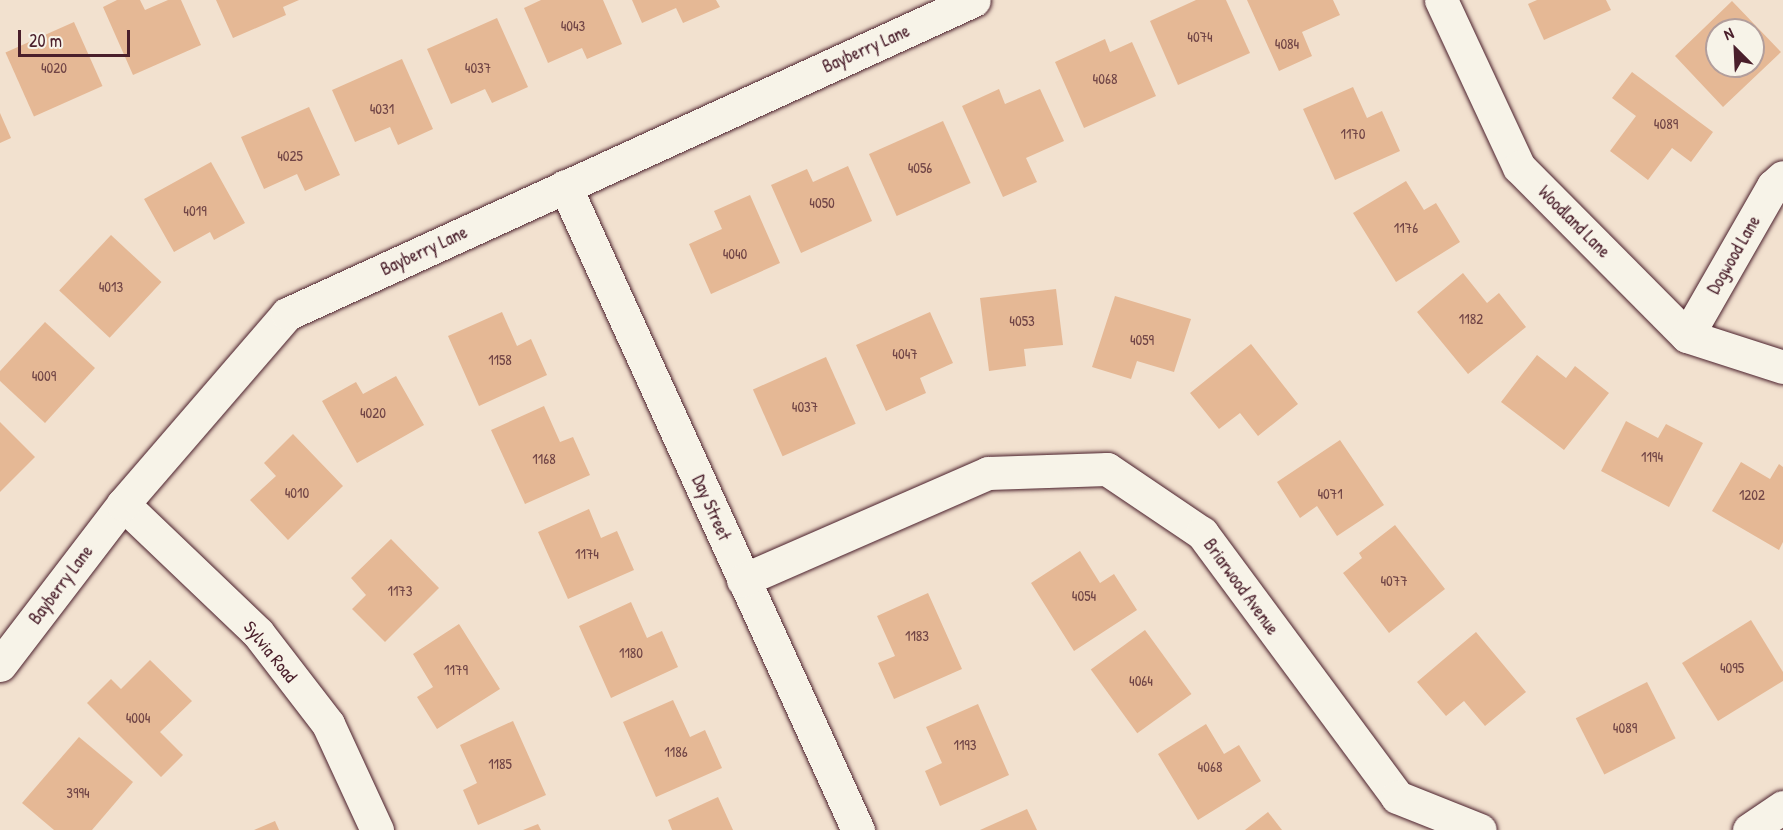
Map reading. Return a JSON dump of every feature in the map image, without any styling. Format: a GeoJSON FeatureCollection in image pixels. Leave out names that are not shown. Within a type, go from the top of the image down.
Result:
{"type":"FeatureCollection","features":[{"type":"Feature","properties":{"kind":"street","name":"Bayberry Lane"},"geometry":{"type":"LineString","coordinates":[[0,665],[123,504],[287,314],[974,0]]}},
{"type":"Feature","properties":{"kind":"street","name":"Woodland Lane"},"geometry":{"type":"LineString","coordinates":[[1441,0],[1519,167],[1688,336],[1783,367]]}},
{"type":"Feature","properties":{"kind":"street","name":"Dogwood Lane"},"geometry":{"type":"LineString","coordinates":[[1688,336],[1773,186],[1783,177]]}},
{"type":"Feature","properties":{"kind":"street","name":"Day Street"},"geometry":{"type":"LineString","coordinates":[[565,186],[858,830]]}},
{"type":"Feature","properties":{"kind":"street","name":"Briarwood Avenue"},"geometry":{"type":"LineString","coordinates":[[743,580],[988,473],[1107,470],[1202,533],[1396,797],[1480,830]]}},
{"type":"Feature","properties":{"kind":"street","name":"Sylvia Road"},"geometry":{"type":"LineString","coordinates":[[123,504],[258,633],[328,724],[377,830]]}},
{"type":"Feature","properties":{"kind":"street"},"geometry":{"type":"LineString","coordinates":[[1749,830],[1783,807]]}},
{"type":"Feature","properties":{"kind":"building"},"geometry":{"type":"Polygon","coordinates":[[[117,0],[140,0],[145,10],[168,0],[181,0],[201,45],[133,75],[103,7],[117,0]]]}},
{"type":"Feature","properties":{"kind":"building"},"geometry":{"type":"Polygon","coordinates":[[[216,0],[299,0],[283,7],[286,15],[233,38],[216,0]]]}},
{"type":"Feature","properties":{"kind":"building"},"geometry":{"type":"Polygon","coordinates":[[[541,0],[603,0],[622,44],[587,59],[582,48],[548,63],[524,8],[541,0]]]}},
{"type":"Feature","properties":{"kind":"building"},"geometry":{"type":"Polygon","coordinates":[[[632,0],[716,0],[720,7],[683,23],[676,8],[642,23],[632,0]]]}},
{"type":"Feature","properties":{"kind":"building"},"geometry":{"type":"Polygon","coordinates":[[[1196,0],[1226,0],[1250,53],[1178,85],[1150,21],[1196,0]]]}},
{"type":"Feature","properties":{"kind":"building"},"geometry":{"type":"Polygon","coordinates":[[[1247,0],[1333,0],[1340,15],[1302,32],[1312,56],[1279,71],[1247,0]]]}},
{"type":"Feature","properties":{"kind":"building"},"geometry":{"type":"Polygon","coordinates":[[[1537,0],[1606,0],[1611,10],[1544,40],[1528,4],[1537,0]]]}},
{"type":"Feature","properties":{"kind":"building"},"geometry":{"type":"Polygon","coordinates":[[[1732,1],[1748,18],[1714,18],[1732,1]]]}},
{"type":"Feature","properties":{"kind":"building"},"geometry":{"type":"Polygon","coordinates":[[[497,18],[528,87],[492,103],[485,89],[451,104],[427,49],[497,18]]]}},
{"type":"Feature","properties":{"kind":"building"},"geometry":{"type":"Polygon","coordinates":[[[74,22],[102,86],[34,116],[5,53],[74,22]]]}},
{"type":"Feature","properties":{"kind":"building"},"geometry":{"type":"Polygon","coordinates":[[[1705,27],[1705,78],[1754,78],[1723,107],[1675,56],[1705,27]]]}},
{"type":"Feature","properties":{"kind":"building"},"geometry":{"type":"Polygon","coordinates":[[[1765,35],[1781,52],[1765,67],[1765,35]]]}},
{"type":"Feature","properties":{"kind":"building"},"geometry":{"type":"Polygon","coordinates":[[[1105,39],[1110,52],[1132,42],[1156,96],[1084,128],[1055,62],[1105,39]]]}},
{"type":"Feature","properties":{"kind":"building"},"geometry":{"type":"Polygon","coordinates":[[[402,59],[433,129],[398,145],[390,127],[355,142],[332,90],[402,59]]]}},
{"type":"Feature","properties":{"kind":"building"},"geometry":{"type":"Polygon","coordinates":[[[1632,72],[1713,132],[1691,162],[1672,148],[1648,180],[1610,151],[1636,116],[1612,98],[1632,72]]]}},
{"type":"Feature","properties":{"kind":"building"},"geometry":{"type":"Polygon","coordinates":[[[1353,87],[1367,118],[1382,111],[1400,151],[1335,180],[1303,109],[1353,87]]]}},
{"type":"Feature","properties":{"kind":"building"},"geometry":{"type":"Polygon","coordinates":[[[999,89],[1005,104],[1040,89],[1064,141],[1026,158],[1037,182],[1003,197],[962,106],[999,89]]]}},
{"type":"Feature","properties":{"kind":"building"},"geometry":{"type":"Polygon","coordinates":[[[309,107],[340,175],[305,191],[297,174],[264,189],[241,137],[309,107]]]}},
{"type":"Feature","properties":{"kind":"building"},"geometry":{"type":"Polygon","coordinates":[[[0,113],[11,138],[0,143],[0,113]]]}},
{"type":"Feature","properties":{"kind":"building"},"geometry":{"type":"Polygon","coordinates":[[[943,121],[971,183],[897,216],[869,154],[943,121]]]}},
{"type":"Feature","properties":{"kind":"building"},"geometry":{"type":"Polygon","coordinates":[[[211,162],[245,223],[214,240],[210,232],[174,252],[144,199],[211,162]]]}},
{"type":"Feature","properties":{"kind":"building"},"geometry":{"type":"Polygon","coordinates":[[[848,166],[872,221],[801,253],[771,185],[807,169],[813,182],[848,166]]]}},
{"type":"Feature","properties":{"kind":"building"},"geometry":{"type":"Polygon","coordinates":[[[1406,181],[1424,210],[1436,203],[1460,242],[1396,282],[1353,213],[1406,181]]]}},
{"type":"Feature","properties":{"kind":"building"},"geometry":{"type":"Polygon","coordinates":[[[750,195],[780,263],[711,294],[689,244],[722,229],[714,211],[750,195]]]}},
{"type":"Feature","properties":{"kind":"building"},"geometry":{"type":"Polygon","coordinates":[[[111,235],[161,282],[110,338],[59,291],[111,235]]]}},
{"type":"Feature","properties":{"kind":"building"},"geometry":{"type":"Polygon","coordinates":[[[1463,273],[1487,303],[1499,293],[1526,327],[1468,374],[1417,312],[1463,273]]]}},
{"type":"Feature","properties":{"kind":"building"},"geometry":{"type":"Polygon","coordinates":[[[1056,289],[1063,345],[1024,349],[1026,366],[989,371],[980,298],[1056,289]]]}},
{"type":"Feature","properties":{"kind":"building"},"geometry":{"type":"Polygon","coordinates":[[[1115,296],[1191,319],[1174,372],[1137,361],[1131,379],[1092,367],[1115,296]]]}},
{"type":"Feature","properties":{"kind":"building"},"geometry":{"type":"Polygon","coordinates":[[[502,312],[517,346],[531,339],[547,375],[479,406],[448,336],[502,312]]]}},
{"type":"Feature","properties":{"kind":"building"},"geometry":{"type":"Polygon","coordinates":[[[930,312],[953,363],[920,378],[926,393],[886,411],[856,345],[930,312]]]}},
{"type":"Feature","properties":{"kind":"building"},"geometry":{"type":"Polygon","coordinates":[[[45,322],[95,368],[45,423],[0,381],[0,371],[45,322]]]}},
{"type":"Feature","properties":{"kind":"building"},"geometry":{"type":"Polygon","coordinates":[[[1251,344],[1298,404],[1258,436],[1240,413],[1219,429],[1190,393],[1251,344]]]}},
{"type":"Feature","properties":{"kind":"building"},"geometry":{"type":"Polygon","coordinates":[[[1537,355],[1566,378],[1575,366],[1609,393],[1564,450],[1501,402],[1537,355]]]}},
{"type":"Feature","properties":{"kind":"building"},"geometry":{"type":"Polygon","coordinates":[[[826,357],[856,424],[783,456],[753,390],[826,357]]]}},
{"type":"Feature","properties":{"kind":"building"},"geometry":{"type":"Polygon","coordinates":[[[396,376],[424,425],[357,463],[322,401],[356,382],[363,394],[396,376]]]}},
{"type":"Feature","properties":{"kind":"building"},"geometry":{"type":"Polygon","coordinates":[[[544,406],[560,442],[573,437],[590,475],[525,504],[491,430],[544,406]]]}},
{"type":"Feature","properties":{"kind":"building"},"geometry":{"type":"Polygon","coordinates":[[[1626,421],[1658,438],[1666,424],[1703,443],[1669,507],[1601,471],[1626,421]]]}},
{"type":"Feature","properties":{"kind":"building"},"geometry":{"type":"Polygon","coordinates":[[[0,422],[35,457],[0,492],[0,422]]]}},
{"type":"Feature","properties":{"kind":"building"},"geometry":{"type":"Polygon","coordinates":[[[293,434],[343,486],[288,540],[250,500],[276,476],[264,463],[293,434]]]}},
{"type":"Feature","properties":{"kind":"building"},"geometry":{"type":"Polygon","coordinates":[[[1340,440],[1384,505],[1337,536],[1317,506],[1300,518],[1277,482],[1340,440]]]}},
{"type":"Feature","properties":{"kind":"building"},"geometry":{"type":"Polygon","coordinates":[[[1741,462],[1770,479],[1779,464],[1783,467],[1783,542],[1779,550],[1712,511],[1741,462]]]}},
{"type":"Feature","properties":{"kind":"building"},"geometry":{"type":"Polygon","coordinates":[[[589,509],[601,538],[617,531],[634,570],[568,599],[538,532],[589,509]]]}},
{"type":"Feature","properties":{"kind":"building"},"geometry":{"type":"Polygon","coordinates":[[[1395,525],[1445,589],[1389,633],[1343,573],[1362,558],[1359,553],[1395,525]]]}},
{"type":"Feature","properties":{"kind":"building"},"geometry":{"type":"Polygon","coordinates":[[[391,539],[439,588],[385,642],[352,609],[366,595],[351,578],[391,539]]]}},
{"type":"Feature","properties":{"kind":"building"},"geometry":{"type":"Polygon","coordinates":[[[1080,551],[1100,583],[1114,574],[1137,610],[1074,651],[1031,583],[1080,551]]]}},
{"type":"Feature","properties":{"kind":"building"},"geometry":{"type":"Polygon","coordinates":[[[928,593],[962,669],[894,699],[878,663],[895,656],[877,616],[928,593]]]}},
{"type":"Feature","properties":{"kind":"building"},"geometry":{"type":"Polygon","coordinates":[[[631,602],[647,638],[662,631],[678,667],[611,698],[579,626],[631,602]]]}},
{"type":"Feature","properties":{"kind":"building"},"geometry":{"type":"Polygon","coordinates":[[[1751,620],[1783,672],[1783,681],[1718,721],[1682,663],[1751,620]]]}},
{"type":"Feature","properties":{"kind":"building"},"geometry":{"type":"Polygon","coordinates":[[[459,624],[500,689],[437,729],[417,697],[433,687],[413,654],[459,624]]]}},
{"type":"Feature","properties":{"kind":"building"},"geometry":{"type":"Polygon","coordinates":[[[1145,630],[1191,694],[1137,733],[1091,669],[1145,630]]]}},
{"type":"Feature","properties":{"kind":"building"},"geometry":{"type":"Polygon","coordinates":[[[1476,632],[1526,692],[1485,726],[1464,701],[1446,716],[1417,682],[1476,632]]]}},
{"type":"Feature","properties":{"kind":"building"},"geometry":{"type":"Polygon","coordinates":[[[150,660],[192,701],[160,732],[183,755],[161,777],[87,703],[111,679],[121,689],[150,660]]]}},
{"type":"Feature","properties":{"kind":"building"},"geometry":{"type":"Polygon","coordinates":[[[1647,682],[1676,738],[1604,774],[1576,718],[1647,682]]]}},
{"type":"Feature","properties":{"kind":"building"},"geometry":{"type":"Polygon","coordinates":[[[673,700],[690,737],[705,730],[722,768],[656,797],[623,722],[673,700]]]}},
{"type":"Feature","properties":{"kind":"building"},"geometry":{"type":"Polygon","coordinates":[[[978,704],[1009,775],[940,806],[925,771],[942,763],[926,727],[978,704]]]}},
{"type":"Feature","properties":{"kind":"building"},"geometry":{"type":"Polygon","coordinates":[[[513,721],[546,795],[478,825],[463,790],[477,783],[460,745],[513,721]]]}},
{"type":"Feature","properties":{"kind":"building"},"geometry":{"type":"Polygon","coordinates":[[[1206,724],[1224,754],[1239,745],[1261,781],[1198,820],[1158,754],[1206,724]]]}},
{"type":"Feature","properties":{"kind":"building"},"geometry":{"type":"Polygon","coordinates":[[[79,737],[133,782],[92,830],[54,830],[22,803],[79,737]]]}},
{"type":"Feature","properties":{"kind":"building"},"geometry":{"type":"Polygon","coordinates":[[[718,797],[733,830],[672,830],[668,820],[718,797]]]}},
{"type":"Feature","properties":{"kind":"building"},"geometry":{"type":"Polygon","coordinates":[[[1027,809],[1037,830],[980,830],[1027,809]]]}},
{"type":"Feature","properties":{"kind":"building"},"geometry":{"type":"Polygon","coordinates":[[[1268,812],[1282,830],[1245,830],[1268,812]]]}},
{"type":"Feature","properties":{"kind":"building"},"geometry":{"type":"Polygon","coordinates":[[[275,821],[279,830],[254,830],[275,821]]]}},
{"type":"Feature","properties":{"kind":"building"},"geometry":{"type":"Polygon","coordinates":[[[538,824],[541,830],[523,830],[538,824]]]}}]}
